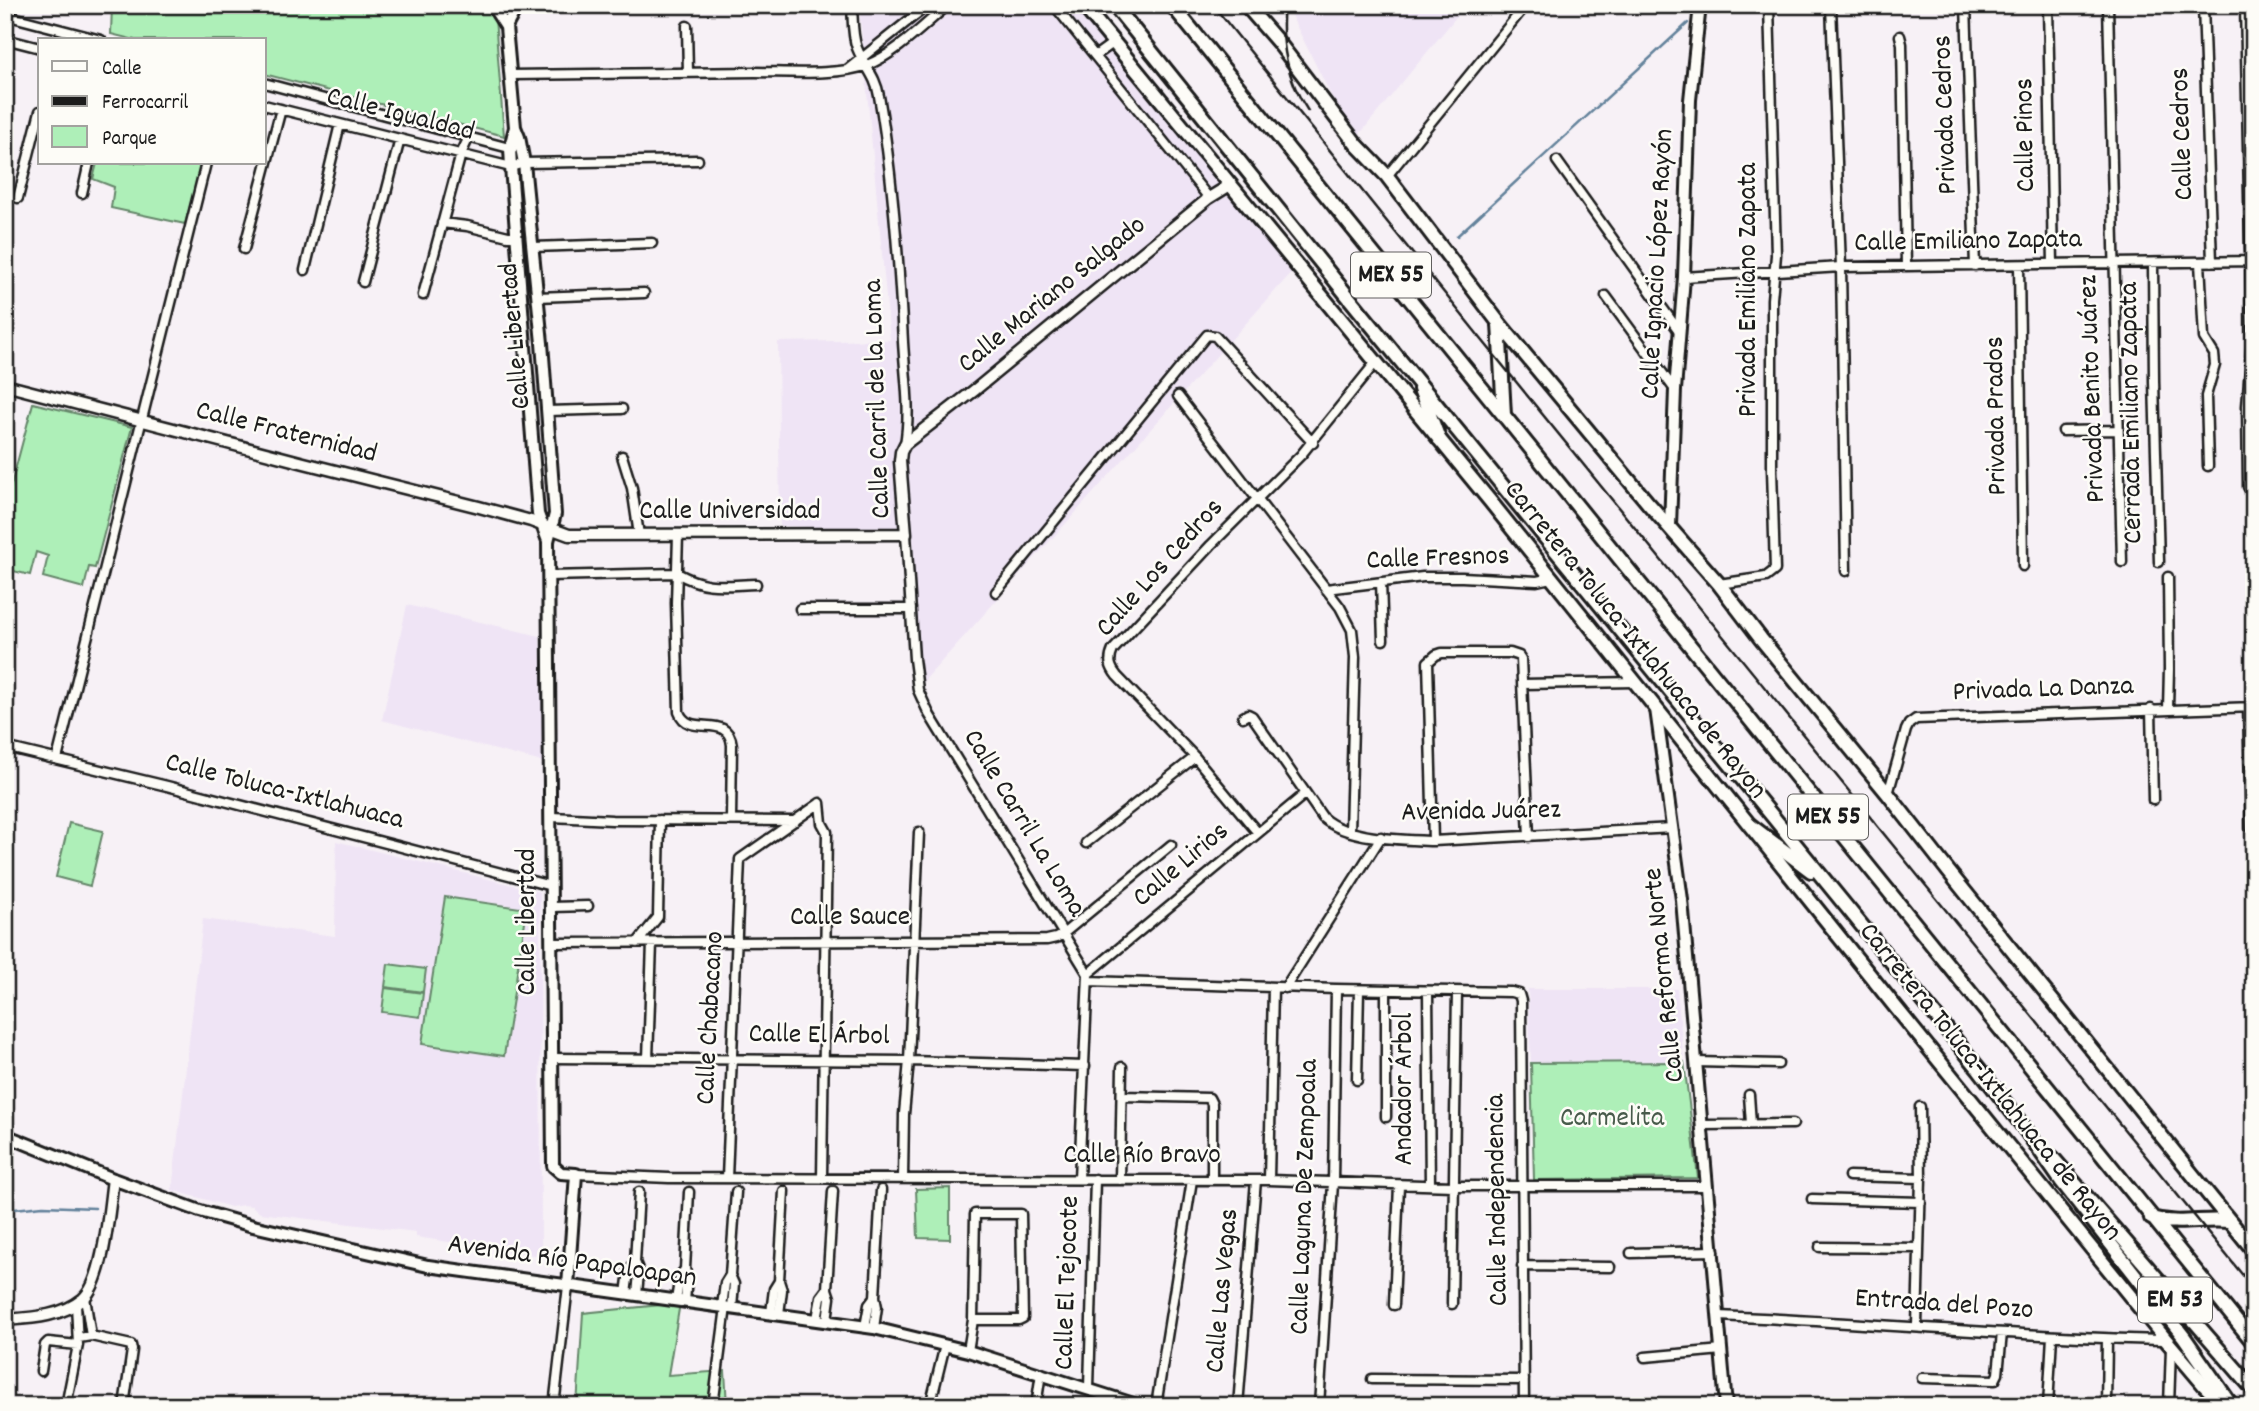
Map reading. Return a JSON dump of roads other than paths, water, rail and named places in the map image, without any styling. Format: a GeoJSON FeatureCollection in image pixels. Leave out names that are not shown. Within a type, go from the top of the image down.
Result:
{"type":"FeatureCollection","features":[{"type":"Feature","properties":{"kind":"main road","name":"Calle Libertad"},"geometry":{"type":"LineString","coordinates":[[496,5],[506,27],[515,127],[524,157],[555,514],[549,528],[548,541],[553,1166],[561,1174],[576,1174]]}},
{"type":"Feature","properties":{"kind":"main road","name":"Carretera Toluca-Ixtlahuaca de Rayon"},"geometry":{"type":"LineString","coordinates":[[1083,5],[1439,439],[2169,1344],[2225,1406]]}},
{"type":"Feature","properties":{"kind":"main road","name":"Carretera Toluca-Ixtlahuaca de Rayon"},"geometry":{"type":"LineString","coordinates":[[1114,5],[1979,1069],[2062,1182],[2184,1337],[2232,1406]]}},
{"type":"Feature","properties":{"kind":"main road","name":"Carretera Toluca-Ixtlahuaca de Rayon"},"geometry":{"type":"LineString","coordinates":[[1172,5],[2254,1343]]}},
{"type":"Feature","properties":{"kind":"main road"},"geometry":{"type":"LineString","coordinates":[[1246,5],[1357,145],[1387,176],[1499,323],[1719,584],[2254,1251]]}},
{"type":"Feature","properties":{"kind":"main road","name":"Calle Ignacio López Rayón"},"geometry":{"type":"LineString","coordinates":[[1670,526],[1675,390],[1684,277],[1690,100],[1699,5]]}},
{"type":"Feature","properties":{"kind":"main road","name":"Calle Libertad"},"geometry":{"type":"LineString","coordinates":[[506,27],[515,6]]}},
{"type":"Feature","properties":{"kind":"main road","name":"Calle Libertad"},"geometry":{"type":"LineString","coordinates":[[515,127],[510,148],[511,167],[538,514],[549,528]]}},
{"type":"Feature","properties":{"kind":"main road"},"geometry":{"type":"LineString","coordinates":[[1499,323],[1504,416]]}},
{"type":"Feature","properties":{"kind":"main road"},"geometry":{"type":"LineString","coordinates":[[1416,379],[1439,439]]}},
{"type":"Feature","properties":{"kind":"main road","name":"Calle Reforma Norte"},"geometry":{"type":"LineString","coordinates":[[1656,708],[1673,828],[1697,1062],[1726,1406]]}},
{"type":"Feature","properties":{"kind":"main road"},"geometry":{"type":"LineString","coordinates":[[1750,825],[1828,884]]}},
{"type":"Feature","properties":{"kind":"main road","name":"EM 53"},"geometry":{"type":"LineString","coordinates":[[2023,1126],[2254,1390]]}},
{"type":"Feature","properties":{"kind":"main road","name":"Avenida Río Papaloapan"},"geometry":{"type":"LineString","coordinates":[[5,1135],[200,1211],[294,1236],[418,1264],[870,1327],[968,1351],[1140,1406]]}},
{"type":"Feature","properties":{"kind":"main road"},"geometry":{"type":"LineString","coordinates":[[568,1286],[576,1174]]}},
{"type":"Feature","properties":{"kind":"main road"},"geometry":{"type":"LineString","coordinates":[[2151,1218],[2174,1223],[2208,1219],[2229,1221]]}},
{"type":"Feature","properties":{"kind":"street","name":"Calle Carril de la Loma"},"geometry":{"type":"LineString","coordinates":[[852,5],[856,43],[874,77],[879,95],[896,247],[908,407],[905,444],[900,461],[918,690]]}},
{"type":"Feature","properties":{"kind":"street"},"geometry":{"type":"LineString","coordinates":[[865,62],[928,5]]}},
{"type":"Feature","properties":{"kind":"street"},"geometry":{"type":"LineString","coordinates":[[510,75],[848,69],[890,52],[948,5]]}},
{"type":"Feature","properties":{"kind":"street"},"geometry":{"type":"LineString","coordinates":[[1054,5],[1209,198]]}},
{"type":"Feature","properties":{"kind":"street"},"geometry":{"type":"LineString","coordinates":[[1387,176],[1527,5]]}},
{"type":"Feature","properties":{"kind":"street","name":"Privada Emiliano Zapata"},"geometry":{"type":"LineString","coordinates":[[1719,584],[1772,574],[1775,570],[1772,299],[1776,231],[1769,5]]}},
{"type":"Feature","properties":{"kind":"street"},"geometry":{"type":"LineString","coordinates":[[1831,5],[1841,267],[1846,571]]}},
{"type":"Feature","properties":{"kind":"street","name":"Privada Cedros"},"geometry":{"type":"LineString","coordinates":[[1966,5],[1975,266]]}},
{"type":"Feature","properties":{"kind":"street","name":"Calle Pinos"},"geometry":{"type":"LineString","coordinates":[[2048,5],[2053,264]]}},
{"type":"Feature","properties":{"kind":"street","name":"Privada Benito Juárez"},"geometry":{"type":"LineString","coordinates":[[2108,5],[2122,562]]}},
{"type":"Feature","properties":{"kind":"street","name":"Calle Cedros"},"geometry":{"type":"LineString","coordinates":[[2203,5],[2212,262]]}},
{"type":"Feature","properties":{"kind":"street"},"geometry":{"type":"LineString","coordinates":[[2245,5],[2252,261],[2251,353],[2247,406],[2248,487]]}},
{"type":"Feature","properties":{"kind":"street"},"geometry":{"type":"LineString","coordinates":[[515,6],[601,7]]}},
{"type":"Feature","properties":{"kind":"street"},"geometry":{"type":"LineString","coordinates":[[5,15],[93,38]]}},
{"type":"Feature","properties":{"kind":"street"},"geometry":{"type":"LineString","coordinates":[[687,26],[688,73]]}},
{"type":"Feature","properties":{"kind":"street"},"geometry":{"type":"LineString","coordinates":[[1900,36],[1905,110],[1906,266]]}},
{"type":"Feature","properties":{"kind":"street"},"geometry":{"type":"LineString","coordinates":[[5,39],[38,47]]}},
{"type":"Feature","properties":{"kind":"street"},"geometry":{"type":"LineString","coordinates":[[1095,56],[1113,43]]}},
{"type":"Feature","properties":{"kind":"street","name":"Calle Igualdad"},"geometry":{"type":"LineString","coordinates":[[266,84],[510,148],[524,157]]}},
{"type":"Feature","properties":{"kind":"street","name":"Calle Igualdad"},"geometry":{"type":"LineString","coordinates":[[266,105],[511,167]]}},
{"type":"Feature","properties":{"kind":"street"},"geometry":{"type":"LineString","coordinates":[[244,249],[281,109]]}},
{"type":"Feature","properties":{"kind":"street"},"geometry":{"type":"LineString","coordinates":[[18,198],[38,119]]}},
{"type":"Feature","properties":{"kind":"street"},"geometry":{"type":"LineString","coordinates":[[305,270],[340,124]]}},
{"type":"Feature","properties":{"kind":"street"},"geometry":{"type":"LineString","coordinates":[[423,295],[461,155],[469,137]]}},
{"type":"Feature","properties":{"kind":"street"},"geometry":{"type":"LineString","coordinates":[[363,282],[400,139]]}},
{"type":"Feature","properties":{"kind":"street"},"geometry":{"type":"LineString","coordinates":[[511,167],[524,157],[698,160]]}},
{"type":"Feature","properties":{"kind":"street"},"geometry":{"type":"LineString","coordinates":[[1557,162],[1679,331]]}},
{"type":"Feature","properties":{"kind":"street"},"geometry":{"type":"LineString","coordinates":[[82,193],[89,164]]}},
{"type":"Feature","properties":{"kind":"street"},"geometry":{"type":"LineString","coordinates":[[57,759],[206,164]]}},
{"type":"Feature","properties":{"kind":"street","name":"Calle Mariano Salgado"},"geometry":{"type":"LineString","coordinates":[[905,444],[1209,198],[1230,185]]}},
{"type":"Feature","properties":{"kind":"street"},"geometry":{"type":"LineString","coordinates":[[442,223],[517,236]]}},
{"type":"Feature","properties":{"kind":"street"},"geometry":{"type":"LineString","coordinates":[[533,247],[652,243]]}},
{"type":"Feature","properties":{"kind":"street","name":"Calle Emiliano Zapata"},"geometry":{"type":"LineString","coordinates":[[1684,277],[1841,267],[2252,261]]}},
{"type":"Feature","properties":{"kind":"street"},"geometry":{"type":"LineString","coordinates":[[2200,262],[2204,338],[2214,354],[2215,365],[2206,396],[2208,466]]}},
{"type":"Feature","properties":{"kind":"street","name":"Cerrada Emiliano Zapata"},"geometry":{"type":"LineString","coordinates":[[2152,264],[2160,562]]}},
{"type":"Feature","properties":{"kind":"street","name":"Privada Prados"},"geometry":{"type":"LineString","coordinates":[[2020,265],[2023,566]]}},
{"type":"Feature","properties":{"kind":"street"},"geometry":{"type":"LineString","coordinates":[[537,297],[644,293]]}},
{"type":"Feature","properties":{"kind":"street"},"geometry":{"type":"LineString","coordinates":[[1606,296],[1675,390]]}},
{"type":"Feature","properties":{"kind":"street"},"geometry":{"type":"LineString","coordinates":[[996,592],[1206,334],[1214,336],[1313,443]]}},
{"type":"Feature","properties":{"kind":"street","name":"Calle Los Cedros"},"geometry":{"type":"LineString","coordinates":[[1258,833],[1195,757],[1118,676],[1111,666],[1111,656],[1113,650],[1157,602],[1313,443],[1376,362]]}},
{"type":"Feature","properties":{"kind":"street","name":"Calle Fraternidad"},"geometry":{"type":"LineString","coordinates":[[5,384],[378,480],[549,528]]}},
{"type":"Feature","properties":{"kind":"street"},"geometry":{"type":"LineString","coordinates":[[1178,396],[1258,498],[1347,619],[1354,640],[1355,684],[1350,831]]}},
{"type":"Feature","properties":{"kind":"street"},"geometry":{"type":"LineString","coordinates":[[547,411],[622,409]]}},
{"type":"Feature","properties":{"kind":"street"},"geometry":{"type":"LineString","coordinates":[[2063,431],[2118,430]]}},
{"type":"Feature","properties":{"kind":"street"},"geometry":{"type":"LineString","coordinates":[[622,456],[632,488],[639,535]]}},
{"type":"Feature","properties":{"kind":"street","name":"Calle Universidad"},"geometry":{"type":"LineString","coordinates":[[549,528],[569,535],[906,534]]}},
{"type":"Feature","properties":{"kind":"street"},"geometry":{"type":"LineString","coordinates":[[678,535],[676,603],[679,715],[684,721],[716,726],[730,735],[731,820]]}},
{"type":"Feature","properties":{"kind":"street"},"geometry":{"type":"LineString","coordinates":[[548,576],[677,573],[695,583],[711,586],[756,584]]}},
{"type":"Feature","properties":{"kind":"street","name":"Calle Fresnos"},"geometry":{"type":"LineString","coordinates":[[1326,589],[1430,577],[1537,581],[1551,578]]}},
{"type":"Feature","properties":{"kind":"street"},"geometry":{"type":"LineString","coordinates":[[2168,577],[2168,709]]}},
{"type":"Feature","properties":{"kind":"street"},"geometry":{"type":"LineString","coordinates":[[1381,582],[1383,640]]}},
{"type":"Feature","properties":{"kind":"street"},"geometry":{"type":"LineString","coordinates":[[800,609],[911,609]]}},
{"type":"Feature","properties":{"kind":"street"},"geometry":{"type":"LineString","coordinates":[[1433,841],[1428,662],[1430,658],[1442,653],[1510,653],[1519,656],[1522,664],[1529,837]]}},
{"type":"Feature","properties":{"kind":"street"},"geometry":{"type":"LineString","coordinates":[[1523,684],[1635,682]]}},
{"type":"Feature","properties":{"kind":"street","name":"Calle Carril La Loma"},"geometry":{"type":"LineString","coordinates":[[918,690],[929,714],[1088,977]]}},
{"type":"Feature","properties":{"kind":"street"},"geometry":{"type":"LineString","coordinates":[[2251,707],[2251,828]]}},
{"type":"Feature","properties":{"kind":"street","name":"Privada La Danza"},"geometry":{"type":"LineString","coordinates":[[1888,794],[1906,730],[1916,719],[2251,707]]}},
{"type":"Feature","properties":{"kind":"street"},"geometry":{"type":"LineString","coordinates":[[2151,709],[2153,800]]}},
{"type":"Feature","properties":{"kind":"street","name":"Avenida Juárez"},"geometry":{"type":"LineString","coordinates":[[1243,717],[1248,714],[1252,716],[1328,824],[1350,831],[1381,837],[1433,841],[1673,828]]}},
{"type":"Feature","properties":{"kind":"street","name":"Calle Toluca-Ixtlahuaca"},"geometry":{"type":"LineString","coordinates":[[5,747],[551,886]]}},
{"type":"Feature","properties":{"kind":"street"},"geometry":{"type":"LineString","coordinates":[[1086,843],[1195,757]]}},
{"type":"Feature","properties":{"kind":"street","name":"Calle Lirios"},"geometry":{"type":"LineString","coordinates":[[1088,977],[1306,794]]}},
{"type":"Feature","properties":{"kind":"street"},"geometry":{"type":"LineString","coordinates":[[551,817],[795,821],[820,803],[822,823],[827,832],[822,1178]]}},
{"type":"Feature","properties":{"kind":"street"},"geometry":{"type":"LineString","coordinates":[[637,943],[658,917],[660,820]]}},
{"type":"Feature","properties":{"kind":"street","name":"Calle Chabacano"},"geometry":{"type":"LineString","coordinates":[[727,1178],[740,859],[795,821]]}},
{"type":"Feature","properties":{"kind":"street"},"geometry":{"type":"LineString","coordinates":[[903,1179],[919,832]]}},
{"type":"Feature","properties":{"kind":"street"},"geometry":{"type":"LineString","coordinates":[[1285,988],[1381,837]]}},
{"type":"Feature","properties":{"kind":"street"},"geometry":{"type":"LineString","coordinates":[[1063,933],[1171,845]]}},
{"type":"Feature","properties":{"kind":"street"},"geometry":{"type":"LineString","coordinates":[[552,907],[588,906]]}},
{"type":"Feature","properties":{"kind":"street","name":"Calle Sauce"},"geometry":{"type":"LineString","coordinates":[[552,943],[1047,940],[1063,933]]}},
{"type":"Feature","properties":{"kind":"street"},"geometry":{"type":"LineString","coordinates":[[648,1059],[652,943]]}},
{"type":"Feature","properties":{"kind":"street"},"geometry":{"type":"LineString","coordinates":[[2254,961],[2254,1014]]}},
{"type":"Feature","properties":{"kind":"street"},"geometry":{"type":"LineString","coordinates":[[1079,1180],[1088,977],[1285,988],[1457,992],[1452,1304]]}},
{"type":"Feature","properties":{"kind":"street","name":"Calle Las Vegas"},"geometry":{"type":"LineString","coordinates":[[1269,1180],[1273,987]]}},
{"type":"Feature","properties":{"kind":"street","name":"Calle Laguna De Zempoala"},"geometry":{"type":"LineString","coordinates":[[1319,1406],[1333,1183],[1336,989]]}},
{"type":"Feature","properties":{"kind":"street"},"geometry":{"type":"LineString","coordinates":[[1357,1080],[1359,990]]}},
{"type":"Feature","properties":{"kind":"street"},"geometry":{"type":"LineString","coordinates":[[1385,1117],[1386,991]]}},
{"type":"Feature","properties":{"kind":"street","name":"Andador Árbol"},"geometry":{"type":"LineString","coordinates":[[1428,992],[1430,1185]]}},
{"type":"Feature","properties":{"kind":"street","name":"Calle Independencia"},"geometry":{"type":"LineString","coordinates":[[1457,992],[1511,992],[1519,994],[1521,1001],[1524,1406]]}},
{"type":"Feature","properties":{"kind":"street","name":"Calle El Árbol"},"geometry":{"type":"LineString","coordinates":[[552,1058],[909,1061],[1085,1066]]}},
{"type":"Feature","properties":{"kind":"street"},"geometry":{"type":"LineString","coordinates":[[1697,1062],[1778,1064]]}},
{"type":"Feature","properties":{"kind":"street"},"geometry":{"type":"LineString","coordinates":[[1120,1180],[1122,1067]]}},
{"type":"Feature","properties":{"kind":"street"},"geometry":{"type":"LineString","coordinates":[[1749,1095],[1751,1124]]}},
{"type":"Feature","properties":{"kind":"street"},"geometry":{"type":"LineString","coordinates":[[1122,1096],[1204,1097],[1211,1100],[1212,1180]]}},
{"type":"Feature","properties":{"kind":"street"},"geometry":{"type":"LineString","coordinates":[[1917,1326],[1922,1178],[1920,1107]]}},
{"type":"Feature","properties":{"kind":"street"},"geometry":{"type":"LineString","coordinates":[[1703,1125],[1794,1124]]}},
{"type":"Feature","properties":{"kind":"street","name":"Calle Río Bravo"},"geometry":{"type":"LineString","coordinates":[[576,1174],[727,1178],[1269,1180],[1453,1186],[1707,1186]]}},
{"type":"Feature","properties":{"kind":"street"},"geometry":{"type":"LineString","coordinates":[[1849,1176],[1922,1178]]}},
{"type":"Feature","properties":{"kind":"street"},"geometry":{"type":"LineString","coordinates":[[5,1320],[43,1317],[62,1311],[85,1297],[97,1276],[113,1179]]}},
{"type":"Feature","properties":{"kind":"street","name":"Calle El Tejocote"},"geometry":{"type":"LineString","coordinates":[[1089,1388],[1095,1180]]}},
{"type":"Feature","properties":{"kind":"street"},"geometry":{"type":"LineString","coordinates":[[1156,1406],[1192,1180]]}},
{"type":"Feature","properties":{"kind":"street","name":"Calle Las Vegas"},"geometry":{"type":"LineString","coordinates":[[1237,1406],[1256,1180]]}},
{"type":"Feature","properties":{"kind":"street"},"geometry":{"type":"LineString","coordinates":[[1394,1305],[1399,1185]]}},
{"type":"Feature","properties":{"kind":"street"},"geometry":{"type":"LineString","coordinates":[[870,1327],[869,1305],[874,1297],[881,1190]]}},
{"type":"Feature","properties":{"kind":"street"},"geometry":{"type":"LineString","coordinates":[[775,1314],[774,1289],[779,1281],[784,1191]]}},
{"type":"Feature","properties":{"kind":"street"},"geometry":{"type":"LineString","coordinates":[[822,1320],[821,1297],[827,1289],[833,1191]]}},
{"type":"Feature","properties":{"kind":"street"},"geometry":{"type":"LineString","coordinates":[[631,1294],[629,1271],[635,1262],[639,1192]]}},
{"type":"Feature","properties":{"kind":"street"},"geometry":{"type":"LineString","coordinates":[[680,1301],[680,1276],[685,1269],[689,1192]]}},
{"type":"Feature","properties":{"kind":"street"},"geometry":{"type":"LineString","coordinates":[[713,1406],[727,1307],[725,1283],[730,1275],[736,1192]]}},
{"type":"Feature","properties":{"kind":"street"},"geometry":{"type":"LineString","coordinates":[[1812,1199],[1921,1202]]}},
{"type":"Feature","properties":{"kind":"street"},"geometry":{"type":"LineString","coordinates":[[968,1351],[973,1320],[975,1214],[1021,1213],[1023,1318],[973,1320]]}},
{"type":"Feature","properties":{"kind":"street"},"geometry":{"type":"LineString","coordinates":[[1820,1247],[1920,1248]]}},
{"type":"Feature","properties":{"kind":"street"},"geometry":{"type":"LineString","coordinates":[[1631,1253],[1714,1251]]}},
{"type":"Feature","properties":{"kind":"street"},"geometry":{"type":"LineString","coordinates":[[1522,1266],[1610,1266]]}},
{"type":"Feature","properties":{"kind":"street"},"geometry":{"type":"LineString","coordinates":[[554,1406],[568,1286]]}},
{"type":"Feature","properties":{"kind":"street"},"geometry":{"type":"LineString","coordinates":[[85,1297],[92,1336]]}},
{"type":"Feature","properties":{"kind":"street"},"geometry":{"type":"LineString","coordinates":[[66,1406],[79,1342],[76,1304]]}},
{"type":"Feature","properties":{"kind":"street"},"geometry":{"type":"LineString","coordinates":[[62,1311],[77,1327]]}},
{"type":"Feature","properties":{"kind":"street","name":"Entrada del Pozo"},"geometry":{"type":"LineString","coordinates":[[1719,1316],[1917,1326],[2169,1344]]}},
{"type":"Feature","properties":{"kind":"street"},"geometry":{"type":"LineString","coordinates":[[1922,1378],[1995,1380],[2002,1333]]}},
{"type":"Feature","properties":{"kind":"street"},"geometry":{"type":"LineString","coordinates":[[41,1371],[48,1342],[79,1342],[92,1336],[129,1344],[132,1347],[124,1406]]}},
{"type":"Feature","properties":{"kind":"street"},"geometry":{"type":"LineString","coordinates":[[2048,1406],[2052,1336]]}},
{"type":"Feature","properties":{"kind":"street"},"geometry":{"type":"LineString","coordinates":[[2106,1406],[2107,1339]]}},
{"type":"Feature","properties":{"kind":"street"},"geometry":{"type":"LineString","coordinates":[[2169,1344],[2169,1406]]}},
{"type":"Feature","properties":{"kind":"street"},"geometry":{"type":"LineString","coordinates":[[930,1406],[945,1345]]}},
{"type":"Feature","properties":{"kind":"street"},"geometry":{"type":"LineString","coordinates":[[1645,1357],[1722,1350]]}},
{"type":"Feature","properties":{"kind":"street"},"geometry":{"type":"LineString","coordinates":[[1036,1406],[1041,1373]]}},
{"type":"Feature","properties":{"kind":"street"},"geometry":{"type":"LineString","coordinates":[[1372,1379],[1524,1380]]}},
{"type":"Feature","properties":{"kind":"waterway"},"geometry":{"type":"LineString","coordinates":[[1457,236],[1688,23]]}},
{"type":"Feature","properties":{"kind":"waterway"},"geometry":{"type":"LineString","coordinates":[[5,1210],[43,1206],[95,1208]]}},
{"type":"Feature","properties":{"kind":"railway"},"geometry":{"type":"LineString","coordinates":[[1213,5],[2254,1289]]}},
{"type":"Feature","properties":{"kind":"railway"},"geometry":{"type":"LineString","coordinates":[[1284,5],[1284,47],[1290,74],[1308,111]]}},
{"type":"Feature","properties":{"kind":"park label","name":"Carmelita"},"geometry":{"type":"Point","coordinates":[1612,1120]}}]}
